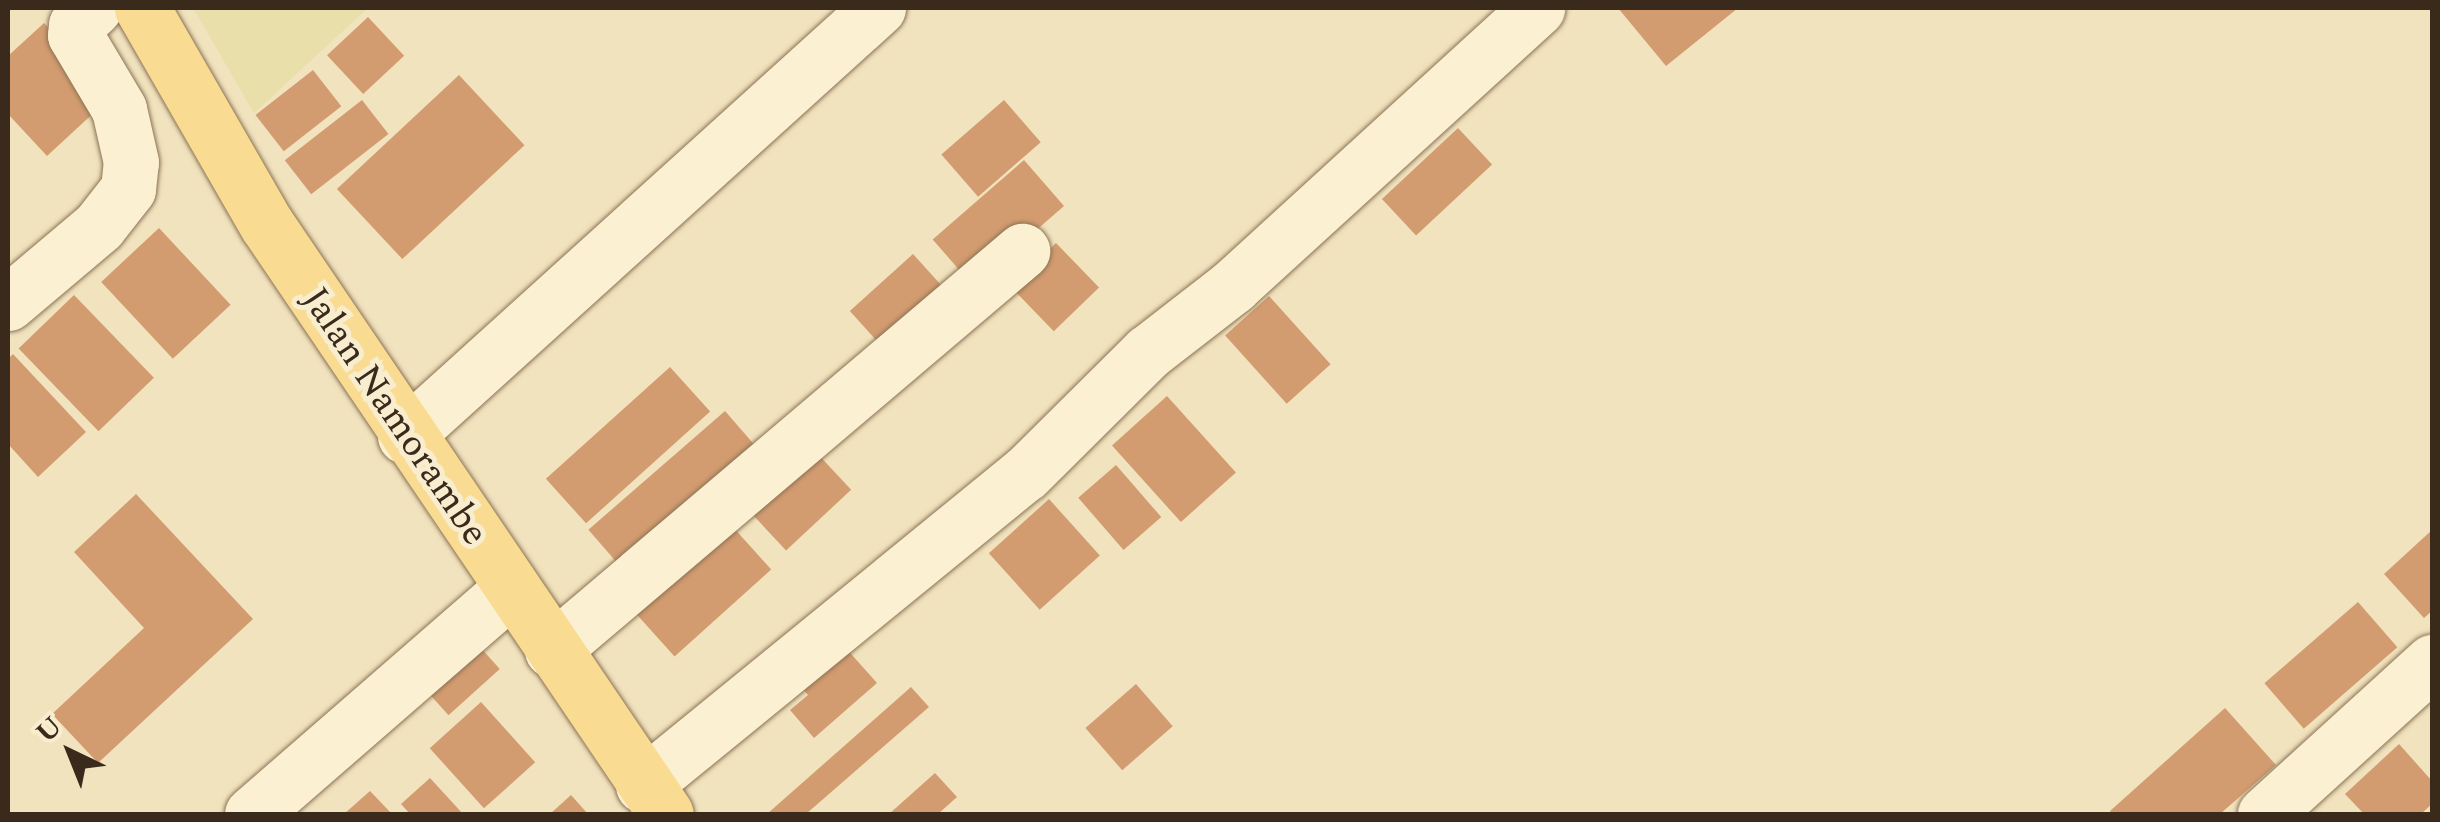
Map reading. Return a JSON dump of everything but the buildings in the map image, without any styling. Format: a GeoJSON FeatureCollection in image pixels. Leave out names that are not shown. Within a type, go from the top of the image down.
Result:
{"type":"FeatureCollection","features":[{"type":"Feature","properties":{"kind":"main road","name":"Jalan Namorambe"},"geometry":{"type":"LineString","coordinates":[[142,8],[268,225],[405,436],[655,800]]}},
{"type":"Feature","properties":{"kind":"street"},"geometry":{"type":"LineString","coordinates":[[405,436],[878,8]]}},
{"type":"Feature","properties":{"kind":"street"},"geometry":{"type":"LineString","coordinates":[[655,800],[1025,474],[1148,352],[1233,286],[1537,8]]}},
{"type":"Feature","properties":{"kind":"street"},"geometry":{"type":"LineString","coordinates":[[8,304],[99,226],[128,188],[131,162],[119,109],[68,17]]}},
{"type":"Feature","properties":{"kind":"street"},"geometry":{"type":"LineString","coordinates":[[552,650],[1022,251]]}},
{"type":"Feature","properties":{"kind":"street"},"geometry":{"type":"LineString","coordinates":[[252,814],[510,590]]}},
{"type":"Feature","properties":{"kind":"street"},"geometry":{"type":"LineString","coordinates":[[2265,814],[2432,662]]}},
{"type":"Feature","properties":{"kind":"shaded area"},"geometry":{"type":"Polygon","coordinates":[[[193,8],[368,8],[254,113],[193,8]]]}}]}
